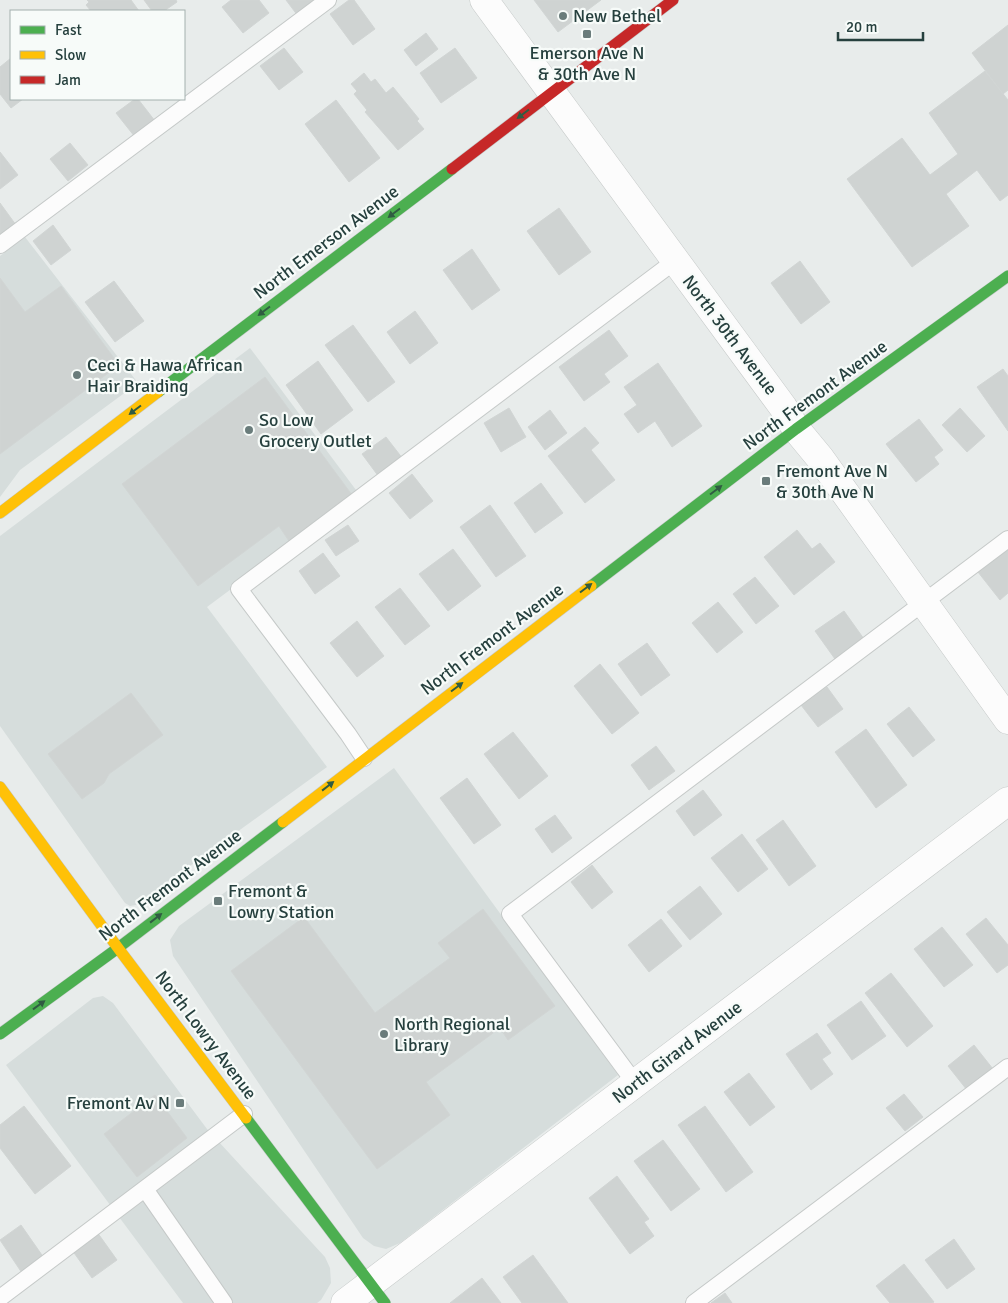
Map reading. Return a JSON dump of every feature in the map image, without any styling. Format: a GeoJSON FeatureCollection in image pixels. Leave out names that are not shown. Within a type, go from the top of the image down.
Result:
{"type":"FeatureCollection","features":[{"type":"Feature","properties":{"kind":"street","name":"North 30th Avenue"},"geometry":{"type":"LineString","coordinates":[[484,0],[783,407],[796,429],[820,458],[1008,720]]}},
{"type":"Feature","properties":{"kind":"street","name":"North Emerson Avenue"},"geometry":{"type":"LineString","coordinates":[[0,513],[673,0]]}},
{"type":"Feature","properties":{"kind":"street","name":"North Fremont Avenue"},"geometry":{"type":"LineString","coordinates":[[0,1034],[118,948],[796,429],[1008,276]]}},
{"type":"Feature","properties":{"kind":"street","name":"North Lowry Avenue"},"geometry":{"type":"LineString","coordinates":[[0,787],[118,948],[378,1293]]}},
{"type":"Feature","properties":{"kind":"street","name":"North Girard Avenue"},"geometry":{"type":"LineString","coordinates":[[345,1303],[378,1293],[635,1083],[1008,801]]}},
{"type":"Feature","properties":{"kind":"lane"},"geometry":{"type":"LineString","coordinates":[[0,245],[328,0]]}},
{"type":"Feature","properties":{"kind":"lane"},"geometry":{"type":"LineString","coordinates":[[364,758],[348,734],[238,589],[675,261]]}},
{"type":"Feature","properties":{"kind":"lane"},"geometry":{"type":"LineString","coordinates":[[635,1083],[510,914],[1008,539]]}},
{"type":"Feature","properties":{"kind":"lane"},"geometry":{"type":"LineString","coordinates":[[694,1303],[1008,1067]]}},
{"type":"Feature","properties":{"kind":"lane"},"geometry":{"type":"LineString","coordinates":[[0,1298],[244,1114]]}},
{"type":"Feature","properties":{"kind":"lane"},"geometry":{"type":"LineString","coordinates":[[145,1188],[224,1303]]}},
{"type":"Feature","properties":{"kind":"shaded area"},"geometry":{"type":"Polygon","coordinates":[[[25,237],[138,383],[20,470],[0,497],[0,256],[25,237]]]}},
{"type":"Feature","properties":{"kind":"shaded area"},"geometry":{"type":"Polygon","coordinates":[[[250,348],[359,494],[207,607],[327,767],[136,905],[130,906],[125,903],[0,726],[0,536],[250,348]]]}},
{"type":"Feature","properties":{"kind":"shaded area"},"geometry":{"type":"Polygon","coordinates":[[[394,768],[618,1075],[400,1243],[386,1249],[374,1246],[363,1238],[173,956],[170,940],[179,926],[394,768]]]}},
{"type":"Feature","properties":{"kind":"shaded area"},"geometry":{"type":"Polygon","coordinates":[[[103,996],[113,1003],[207,1129],[325,1257],[330,1268],[331,1283],[321,1300],[317,1303],[183,1303],[6,1065],[93,998],[103,996]]]}},
{"type":"Feature","properties":{"kind":"building"},"geometry":{"type":"Polygon","coordinates":[[[87,0],[131,0],[138,10],[90,10],[86,5],[89,2],[87,0]]]}},
{"type":"Feature","properties":{"kind":"building"},"geometry":{"type":"Polygon","coordinates":[[[144,0],[176,0],[177,2],[165,10],[151,10],[144,0]]]}},
{"type":"Feature","properties":{"kind":"building"},"geometry":{"type":"Polygon","coordinates":[[[231,0],[259,0],[269,13],[243,33],[222,7],[231,0]]]}},
{"type":"Feature","properties":{"kind":"building"},"geometry":{"type":"Polygon","coordinates":[[[286,0],[319,0],[298,16],[286,0]]]}},
{"type":"Feature","properties":{"kind":"building"},"geometry":{"type":"Polygon","coordinates":[[[349,0],[354,0],[375,29],[353,45],[330,14],[349,0]]]}},
{"type":"Feature","properties":{"kind":"building","name":"New Bethel"},"geometry":{"type":"Polygon","coordinates":[[[534,0],[601,0],[558,32],[534,0]]]}},
{"type":"Feature","properties":{"kind":"building"},"geometry":{"type":"Polygon","coordinates":[[[1008,25],[1008,90],[1003,94],[972,53],[1008,25]]]}},
{"type":"Feature","properties":{"kind":"building"},"geometry":{"type":"Polygon","coordinates":[[[426,33],[438,49],[416,66],[404,50],[426,33]]]}},
{"type":"Feature","properties":{"kind":"building"},"geometry":{"type":"Polygon","coordinates":[[[284,48],[303,72],[279,90],[260,66],[284,48]]]}},
{"type":"Feature","properties":{"kind":"building"},"geometry":{"type":"Polygon","coordinates":[[[455,48],[477,78],[441,103],[420,73],[455,48]]]}},
{"type":"Feature","properties":{"kind":"building"},"geometry":{"type":"Polygon","coordinates":[[[10,59],[10,100],[22,100],[11,108],[0,94],[0,67],[10,59]]]}},
{"type":"Feature","properties":{"kind":"building"},"geometry":{"type":"Polygon","coordinates":[[[985,71],[1008,100],[1008,195],[1000,201],[977,170],[946,194],[969,226],[912,267],[847,179],[902,138],[930,175],[958,154],[929,113],[985,71]]]}},
{"type":"Feature","properties":{"kind":"building"},"geometry":{"type":"Polygon","coordinates":[[[364,73],[371,82],[375,79],[386,93],[393,87],[419,119],[417,121],[424,129],[398,150],[365,112],[367,110],[354,94],[357,91],[351,84],[364,73]]]}},
{"type":"Feature","properties":{"kind":"building"},"geometry":{"type":"Polygon","coordinates":[[[134,100],[139,100],[155,121],[135,137],[116,113],[134,100]]]}},
{"type":"Feature","properties":{"kind":"building"},"geometry":{"type":"Polygon","coordinates":[[[336,100],[380,158],[349,182],[305,124],[336,100]]]}},
{"type":"Feature","properties":{"kind":"building"},"geometry":{"type":"Polygon","coordinates":[[[70,143],[88,165],[68,181],[50,159],[70,143]]]}},
{"type":"Feature","properties":{"kind":"building"},"geometry":{"type":"Polygon","coordinates":[[[0,152],[18,175],[0,189],[0,152]]]}},
{"type":"Feature","properties":{"kind":"building"},"geometry":{"type":"Polygon","coordinates":[[[0,203],[16,225],[0,237],[0,203]]]}},
{"type":"Feature","properties":{"kind":"building"},"geometry":{"type":"Polygon","coordinates":[[[559,208],[591,252],[559,275],[527,231],[559,208]]]}},
{"type":"Feature","properties":{"kind":"building"},"geometry":{"type":"Polygon","coordinates":[[[53,225],[71,250],[51,265],[33,241],[53,225]]]}},
{"type":"Feature","properties":{"kind":"building"},"geometry":{"type":"Polygon","coordinates":[[[472,249],[500,290],[472,310],[443,270],[472,249]]]}},
{"type":"Feature","properties":{"kind":"building"},"geometry":{"type":"Polygon","coordinates":[[[800,261],[830,302],[801,324],[771,283],[800,261]]]}},
{"type":"Feature","properties":{"kind":"building"},"geometry":{"type":"Polygon","coordinates":[[[0,278],[25,312],[61,286],[119,365],[0,454],[0,278]]]}},
{"type":"Feature","properties":{"kind":"building"},"geometry":{"type":"Polygon","coordinates":[[[114,281],[144,321],[115,342],[85,302],[114,281]]]}},
{"type":"Feature","properties":{"kind":"building"},"geometry":{"type":"Polygon","coordinates":[[[415,311],[438,343],[410,364],[387,332],[415,311]]]}},
{"type":"Feature","properties":{"kind":"building"},"geometry":{"type":"Polygon","coordinates":[[[353,325],[395,382],[368,402],[325,345],[353,325]]]}},
{"type":"Feature","properties":{"kind":"building"},"geometry":{"type":"Polygon","coordinates":[[[609,330],[628,356],[604,374],[610,382],[584,401],[559,367],[609,330]]]}},
{"type":"Feature","properties":{"kind":"building"},"geometry":{"type":"Polygon","coordinates":[[[318,361],[353,410],[321,434],[286,385],[318,361]]]}},
{"type":"Feature","properties":{"kind":"building"},"geometry":{"type":"Polygon","coordinates":[[[658,363],[702,426],[672,447],[655,421],[638,433],[624,414],[637,405],[624,387],[658,363]]]}},
{"type":"Feature","properties":{"kind":"building"},"geometry":{"type":"Polygon","coordinates":[[[1003,369],[1008,376],[1008,431],[977,387],[1003,369]]]}},
{"type":"Feature","properties":{"kind":"building","name":"So Low Grocery Outlet"},"geometry":{"type":"Polygon","coordinates":[[[265,377],[352,495],[289,541],[279,526],[198,586],[122,484],[265,377]]]}},
{"type":"Feature","properties":{"kind":"building"},"geometry":{"type":"Polygon","coordinates":[[[509,408],[526,437],[501,452],[484,423],[509,408]]]}},
{"type":"Feature","properties":{"kind":"building"},"geometry":{"type":"Polygon","coordinates":[[[960,408],[985,436],[967,452],[942,425],[960,408]]]}},
{"type":"Feature","properties":{"kind":"building"},"geometry":{"type":"Polygon","coordinates":[[[550,410],[567,433],[545,450],[528,427],[550,410]]]}},
{"type":"Feature","properties":{"kind":"building"},"geometry":{"type":"Polygon","coordinates":[[[919,419],[943,450],[934,457],[939,464],[916,482],[886,444],[919,419]]]}},
{"type":"Feature","properties":{"kind":"building"},"geometry":{"type":"Polygon","coordinates":[[[585,427],[599,443],[591,450],[615,480],[585,503],[548,456],[585,427]]]}},
{"type":"Feature","properties":{"kind":"building"},"geometry":{"type":"Polygon","coordinates":[[[386,437],[403,459],[379,477],[362,454],[386,437]]]}},
{"type":"Feature","properties":{"kind":"building"},"geometry":{"type":"Polygon","coordinates":[[[412,474],[433,501],[410,519],[389,493],[412,474]]]}},
{"type":"Feature","properties":{"kind":"building"},"geometry":{"type":"Polygon","coordinates":[[[541,483],[563,513],[535,533],[514,503],[541,483]]]}},
{"type":"Feature","properties":{"kind":"building"},"geometry":{"type":"Polygon","coordinates":[[[490,505],[526,556],[496,577],[460,527],[490,505]]]}},
{"type":"Feature","properties":{"kind":"building"},"geometry":{"type":"Polygon","coordinates":[[[348,525],[359,541],[336,556],[325,540],[348,525]]]}},
{"type":"Feature","properties":{"kind":"building"},"geometry":{"type":"Polygon","coordinates":[[[797,530],[812,549],[820,543],[835,562],[794,595],[764,557],[797,530]]]}},
{"type":"Feature","properties":{"kind":"building"},"geometry":{"type":"Polygon","coordinates":[[[453,549],[481,586],[448,611],[419,574],[453,549]]]}},
{"type":"Feature","properties":{"kind":"building"},"geometry":{"type":"Polygon","coordinates":[[[1008,549],[1008,593],[1000,600],[978,572],[1008,549]]]}},
{"type":"Feature","properties":{"kind":"building"},"geometry":{"type":"Polygon","coordinates":[[[323,553],[340,576],[315,594],[299,571],[323,553]]]}},
{"type":"Feature","properties":{"kind":"building"},"geometry":{"type":"Polygon","coordinates":[[[755,577],[779,606],[756,624],[733,594],[755,577]]]}},
{"type":"Feature","properties":{"kind":"building"},"geometry":{"type":"Polygon","coordinates":[[[400,588],[430,626],[405,645],[375,607],[400,588]]]}},
{"type":"Feature","properties":{"kind":"building"},"geometry":{"type":"Polygon","coordinates":[[[718,602],[743,632],[717,653],[692,623],[718,602]]]}},
{"type":"Feature","properties":{"kind":"building"},"geometry":{"type":"Polygon","coordinates":[[[844,611],[864,639],[835,659],[815,631],[844,611]]]}},
{"type":"Feature","properties":{"kind":"building"},"geometry":{"type":"Polygon","coordinates":[[[357,621],[384,656],[357,677],[330,643],[357,621]]]}},
{"type":"Feature","properties":{"kind":"building"},"geometry":{"type":"Polygon","coordinates":[[[647,643],[670,675],[641,696],[618,664],[647,643]]]}},
{"type":"Feature","properties":{"kind":"building"},"geometry":{"type":"Polygon","coordinates":[[[600,664],[639,713],[612,734],[574,686],[600,664]]]}},
{"type":"Feature","properties":{"kind":"building"},"geometry":{"type":"Polygon","coordinates":[[[827,687],[843,709],[818,727],[801,705],[827,687]]]}},
{"type":"Feature","properties":{"kind":"building"},"geometry":{"type":"Polygon","coordinates":[[[131,693],[163,735],[109,774],[104,783],[82,799],[48,754],[131,693]]]}},
{"type":"Feature","properties":{"kind":"building"},"geometry":{"type":"Polygon","coordinates":[[[909,707],[935,740],[913,757],[887,724],[909,707]]]}},
{"type":"Feature","properties":{"kind":"building"},"geometry":{"type":"Polygon","coordinates":[[[866,729],[907,785],[876,808],[835,752],[866,729]]]}},
{"type":"Feature","properties":{"kind":"building"},"geometry":{"type":"Polygon","coordinates":[[[513,732],[548,776],[519,799],[484,754],[513,732]]]}},
{"type":"Feature","properties":{"kind":"building"},"geometry":{"type":"Polygon","coordinates":[[[656,746],[675,771],[649,790],[631,765],[656,746]]]}},
{"type":"Feature","properties":{"kind":"building"},"geometry":{"type":"Polygon","coordinates":[[[467,778],[501,825],[474,844],[440,798],[467,778]]]}},
{"type":"Feature","properties":{"kind":"building"},"geometry":{"type":"Polygon","coordinates":[[[703,790],[722,815],[694,836],[676,811],[703,790]]]}},
{"type":"Feature","properties":{"kind":"building"},"geometry":{"type":"Polygon","coordinates":[[[555,815],[572,838],[552,853],[535,829],[555,815]]]}},
{"type":"Feature","properties":{"kind":"building"},"geometry":{"type":"Polygon","coordinates":[[[783,820],[816,866],[789,886],[756,840],[783,820]]]}},
{"type":"Feature","properties":{"kind":"building"},"geometry":{"type":"Polygon","coordinates":[[[742,834],[768,869],[738,892],[711,858],[742,834]]]}},
{"type":"Feature","properties":{"kind":"building"},"geometry":{"type":"Polygon","coordinates":[[[592,865],[613,892],[592,909],[571,882],[592,865]]]}},
{"type":"Feature","properties":{"kind":"building"},"geometry":{"type":"Polygon","coordinates":[[[700,886],[722,914],[690,940],[667,912],[700,886]]]}},
{"type":"Feature","properties":{"kind":"building","name":"North Regional Library"},"geometry":{"type":"Polygon","coordinates":[[[483,909],[555,1006],[508,1040],[500,1028],[426,1082],[450,1115],[377,1169],[231,971],[304,917],[375,1013],[450,958],[438,943],[483,909]]]}},
{"type":"Feature","properties":{"kind":"building"},"geometry":{"type":"Polygon","coordinates":[[[986,918],[1008,945],[1008,965],[997,973],[966,934],[986,918]]]}},
{"type":"Feature","properties":{"kind":"building"},"geometry":{"type":"Polygon","coordinates":[[[661,919],[682,946],[649,972],[628,945],[661,919]]]}},
{"type":"Feature","properties":{"kind":"building"},"geometry":{"type":"Polygon","coordinates":[[[942,927],[973,965],[944,987],[914,949],[942,927]]]}},
{"type":"Feature","properties":{"kind":"building"},"geometry":{"type":"Polygon","coordinates":[[[891,973],[933,1026],[907,1047],[865,993],[891,973]]]}},
{"type":"Feature","properties":{"kind":"building"},"geometry":{"type":"Polygon","coordinates":[[[861,1001],[886,1036],[852,1060],[827,1025],[861,1001]]]}},
{"type":"Feature","properties":{"kind":"building"},"geometry":{"type":"Polygon","coordinates":[[[817,1033],[831,1053],[822,1059],[833,1074],[811,1090],[786,1054],[817,1033]]]}},
{"type":"Feature","properties":{"kind":"building"},"geometry":{"type":"Polygon","coordinates":[[[974,1045],[993,1069],[967,1090],[948,1066],[974,1045]]]}},
{"type":"Feature","properties":{"kind":"building"},"geometry":{"type":"Polygon","coordinates":[[[749,1073],[775,1107],[750,1126],[724,1092],[749,1073]]]}},
{"type":"Feature","properties":{"kind":"building"},"geometry":{"type":"Polygon","coordinates":[[[904,1094],[923,1117],[905,1131],[886,1108],[904,1094]]]}},
{"type":"Feature","properties":{"kind":"building"},"geometry":{"type":"Polygon","coordinates":[[[155,1095],[187,1138],[137,1177],[104,1134],[155,1095]]]}},
{"type":"Feature","properties":{"kind":"building"},"geometry":{"type":"Polygon","coordinates":[[[24,1106],[71,1166],[35,1194],[0,1148],[0,1125],[24,1106]]]}},
{"type":"Feature","properties":{"kind":"building"},"geometry":{"type":"Polygon","coordinates":[[[705,1106],[753,1172],[726,1192],[678,1125],[705,1106]]]}},
{"type":"Feature","properties":{"kind":"building"},"geometry":{"type":"Polygon","coordinates":[[[663,1140],[700,1189],[671,1211],[634,1161],[663,1140]]]}},
{"type":"Feature","properties":{"kind":"building"},"geometry":{"type":"Polygon","coordinates":[[[617,1176],[649,1219],[644,1222],[654,1236],[630,1254],[589,1198],[617,1176]]]}},
{"type":"Feature","properties":{"kind":"building"},"geometry":{"type":"Polygon","coordinates":[[[21,1225],[44,1258],[22,1273],[0,1240],[21,1225]]]}},
{"type":"Feature","properties":{"kind":"building"},"geometry":{"type":"Polygon","coordinates":[[[97,1232],[117,1260],[92,1278],[72,1250],[97,1232]]]}},
{"type":"Feature","properties":{"kind":"building"},"geometry":{"type":"Polygon","coordinates":[[[954,1239],[975,1269],[947,1289],[925,1260],[954,1239]]]}},
{"type":"Feature","properties":{"kind":"building"},"geometry":{"type":"Polygon","coordinates":[[[533,1255],[568,1303],[522,1303],[503,1277],[533,1255]]]}},
{"type":"Feature","properties":{"kind":"building"},"geometry":{"type":"Polygon","coordinates":[[[904,1264],[934,1302],[890,1303],[876,1286],[904,1264]]]}},
{"type":"Feature","properties":{"kind":"building"},"geometry":{"type":"Polygon","coordinates":[[[482,1278],[501,1303],[450,1303],[482,1278]]]}},
{"type":"Feature","properties":{"kind":"building"},"geometry":{"type":"Polygon","coordinates":[[[725,1293],[732,1303],[711,1303],[725,1293]]]}},
{"type":"Feature","properties":{"kind":"traffic: fast"},"geometry":{"type":"LineString","coordinates":[[158,392],[452,169]]}},
{"type":"Feature","properties":{"kind":"traffic: fast"},"geometry":{"type":"LineString","coordinates":[[591,586],[796,429],[1008,276]]}},
{"type":"Feature","properties":{"kind":"traffic: fast"},"geometry":{"type":"LineString","coordinates":[[0,1034],[118,948],[283,822]]}},
{"type":"Feature","properties":{"kind":"traffic: fast"},"geometry":{"type":"LineString","coordinates":[[246,1118],[385,1303]]}},
{"type":"Feature","properties":{"kind":"traffic: slow"},"geometry":{"type":"LineString","coordinates":[[0,513],[158,392]]}},
{"type":"Feature","properties":{"kind":"traffic: slow"},"geometry":{"type":"LineString","coordinates":[[283,822],[591,586]]}},
{"type":"Feature","properties":{"kind":"traffic: slow"},"geometry":{"type":"LineString","coordinates":[[0,787],[246,1118]]}},
{"type":"Feature","properties":{"kind":"traffic: jam"},"geometry":{"type":"LineString","coordinates":[[452,169],[673,0]]}},
{"type":"Feature","properties":{"kind":"place","name":"New Bethel"},"geometry":{"type":"Point","coordinates":[563,16]}},
{"type":"Feature","properties":{"kind":"place","name":"Emerson Ave N & 30th Ave N"},"geometry":{"type":"Point","coordinates":[587,34]}},
{"type":"Feature","properties":{"kind":"place","name":"Ceci & Hawa African Hair Braiding"},"geometry":{"type":"Point","coordinates":[77,375]}},
{"type":"Feature","properties":{"kind":"place","name":"So Low Grocery Outlet"},"geometry":{"type":"Point","coordinates":[249,430]}},
{"type":"Feature","properties":{"kind":"place","name":"Fremont Ave N & 30th Ave N"},"geometry":{"type":"Point","coordinates":[766,481]}},
{"type":"Feature","properties":{"kind":"place","name":"Fremont & Lowry Station"},"geometry":{"type":"Point","coordinates":[218,901]}},
{"type":"Feature","properties":{"kind":"place","name":"North Regional Library"},"geometry":{"type":"Point","coordinates":[384,1034]}},
{"type":"Feature","properties":{"kind":"place","name":"Fremont Av N"},"geometry":{"type":"Point","coordinates":[180,1103]}}]}
